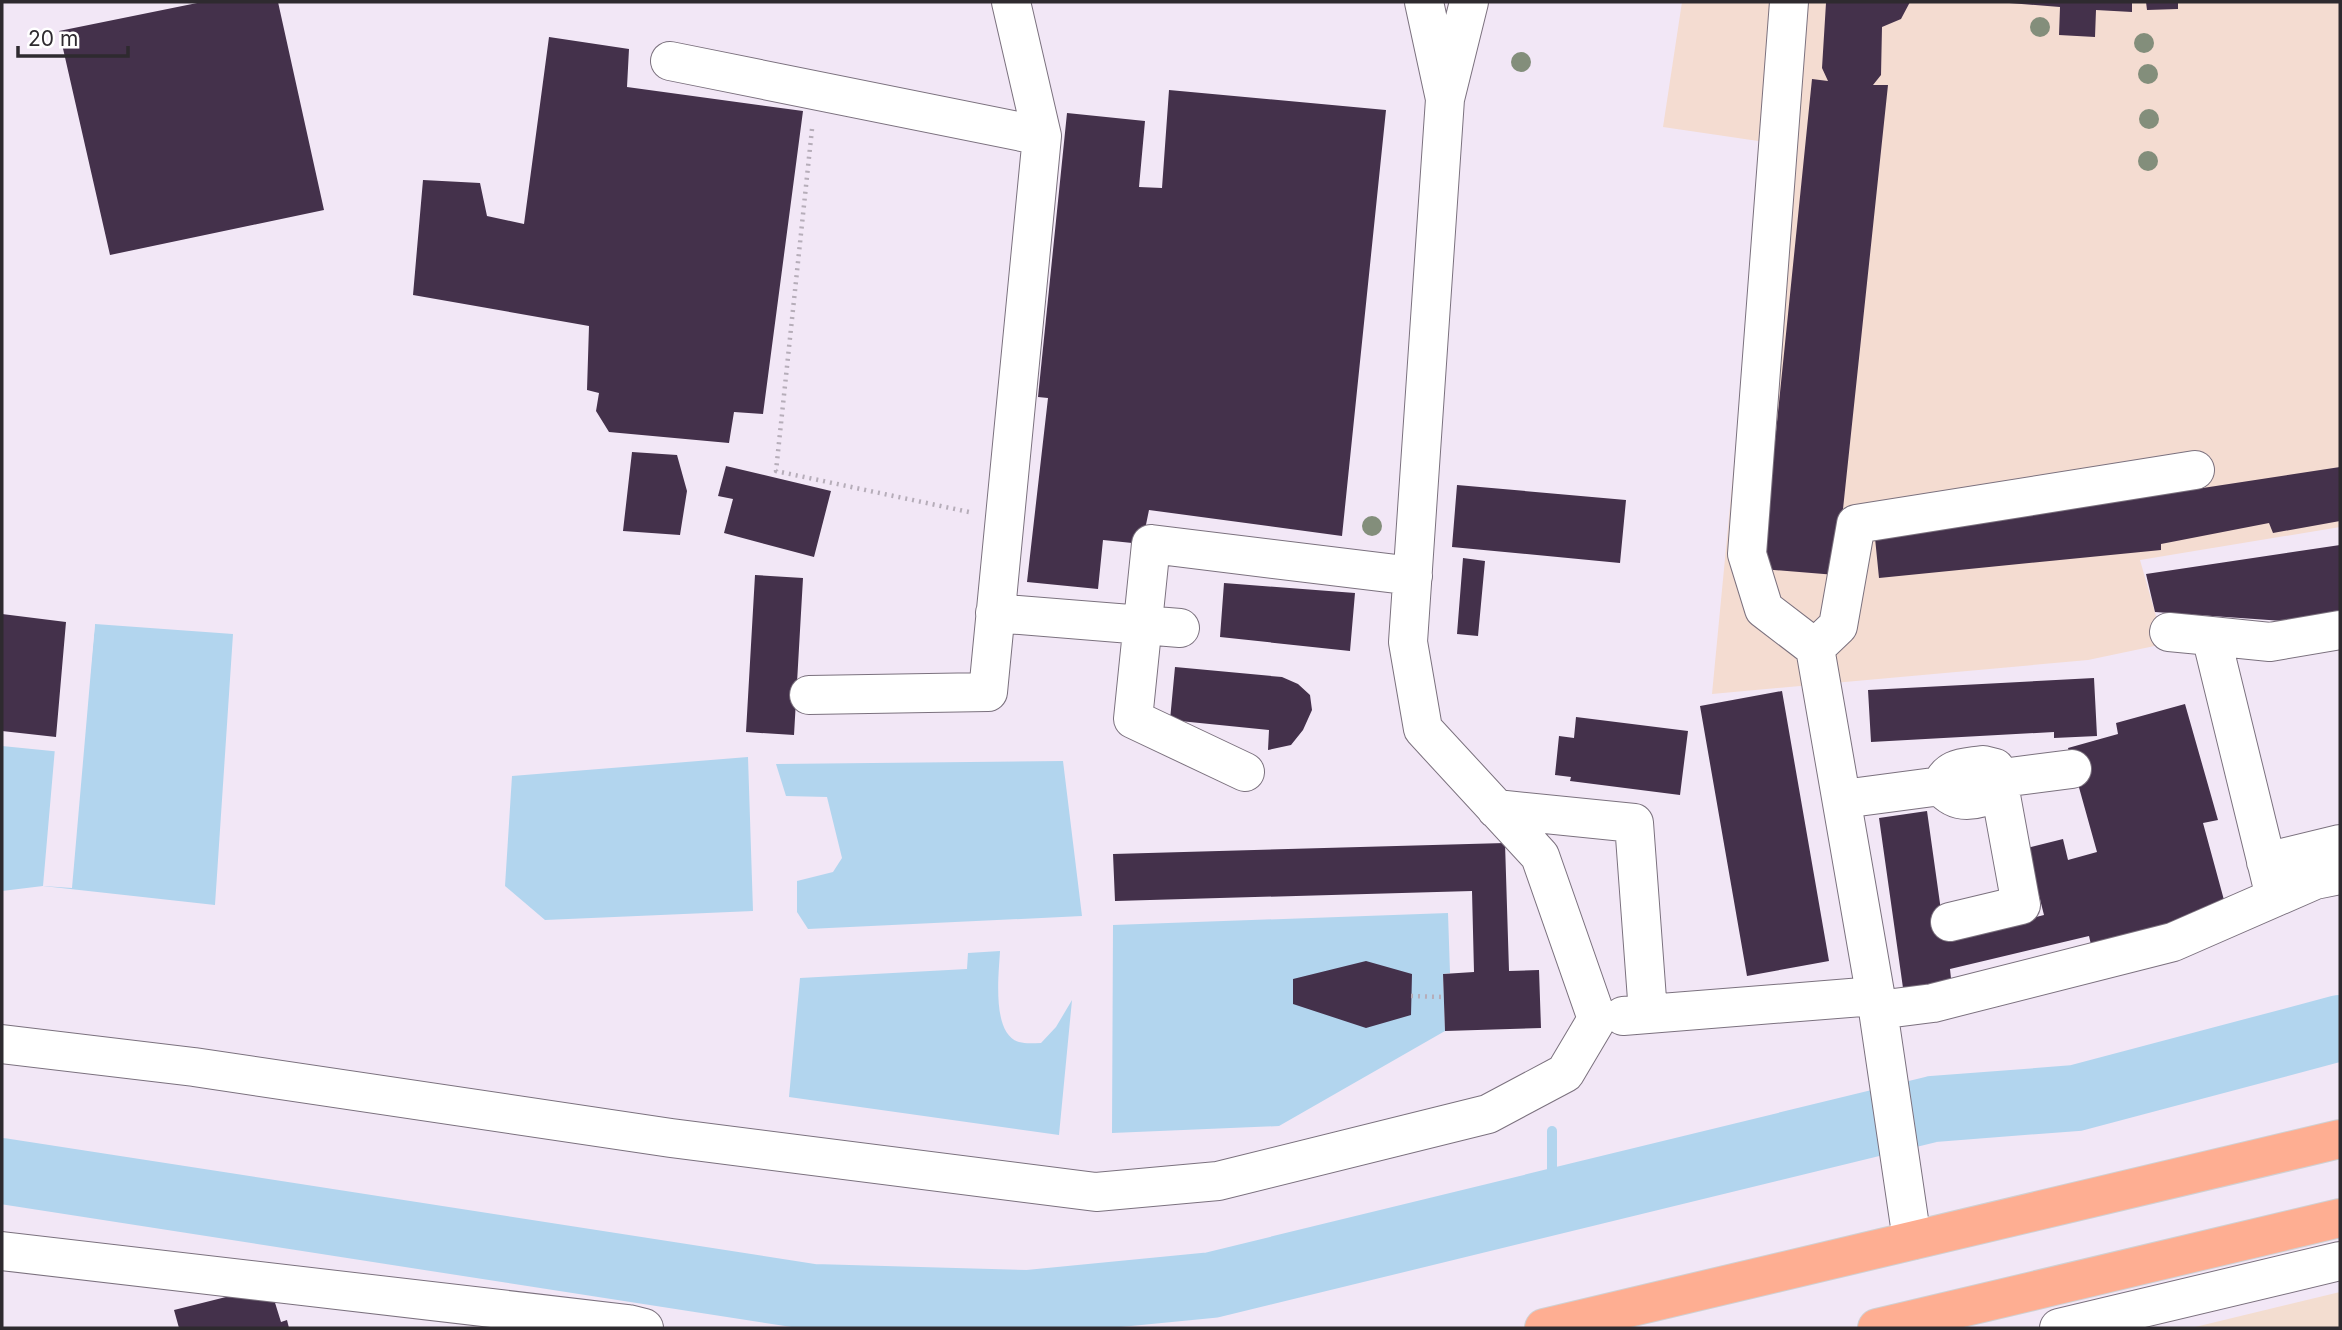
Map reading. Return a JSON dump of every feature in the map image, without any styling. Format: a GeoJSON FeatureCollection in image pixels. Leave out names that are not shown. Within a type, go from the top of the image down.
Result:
{"type":"FeatureCollection","features":[{"type":"Feature","properties":{"kind":"highway"},"geometry":{"type":"LineString","coordinates":[[1544,1328],[2340,1139]]}},
{"type":"Feature","properties":{"kind":"highway"},"geometry":{"type":"LineString","coordinates":[[1877,1328],[2340,1218]]}},
{"type":"Feature","properties":{"kind":"street"},"geometry":{"type":"LineString","coordinates":[[809,695],[988,692],[1042,136],[1011,2]]}},
{"type":"Feature","properties":{"kind":"street"},"geometry":{"type":"LineString","coordinates":[[1423,2],[1446,99]]}},
{"type":"Feature","properties":{"kind":"street"},"geometry":{"type":"LineString","coordinates":[[2,1044],[208,1069],[671,1138],[1096,1192],[1218,1181],[1488,1114],[1565,1073],[1597,1019],[1540,856],[1423,729],[1408,642],[1446,99],[1469,2]]}},
{"type":"Feature","properties":{"kind":"street"},"geometry":{"type":"LineString","coordinates":[[1789,2],[1747,554],[1764,609],[1815,649],[1878,1010],[1912,1240]]}},
{"type":"Feature","properties":{"kind":"street"},"geometry":{"type":"LineString","coordinates":[[670,61],[1042,136]]}},
{"type":"Feature","properties":{"kind":"street"},"geometry":{"type":"LineString","coordinates":[[1815,649],[1838,626],[1856,524],[2195,470]]}},
{"type":"Feature","properties":{"kind":"street"},"geometry":{"type":"LineString","coordinates":[[1245,772],[1133,719],[1161,626],[1151,544],[1413,576]]}},
{"type":"Feature","properties":{"kind":"street"},"geometry":{"type":"LineString","coordinates":[[995,613],[1161,626]]}},
{"type":"Feature","properties":{"kind":"street"},"geometry":{"type":"LineString","coordinates":[[2169,632],[2270,642],[2340,630]]}},
{"type":"Feature","properties":{"kind":"street"},"geometry":{"type":"LineString","coordinates":[[2211,636],[2270,880]]}},
{"type":"Feature","properties":{"kind":"street"},"geometry":{"type":"LineString","coordinates":[[1843,799],[1941,786],[1948,795],[1964,801],[2001,784],[2072,769]]}},
{"type":"Feature","properties":{"kind":"street"},"geometry":{"type":"LineString","coordinates":[[1950,922],[2021,905],[2001,784]]}},
{"type":"Feature","properties":{"kind":"street"},"geometry":{"type":"LineString","coordinates":[[1496,809],[1634,823],[1648,1013]]}},
{"type":"Feature","properties":{"kind":"street"},"geometry":{"type":"LineString","coordinates":[[1597,1019],[1648,1013],[1878,1010],[1933,1003],[2173,942],[2270,880],[2340,844]]}},
{"type":"Feature","properties":{"kind":"street"},"geometry":{"type":"LineString","coordinates":[[2270,880],[2315,880],[2340,875]]}},
{"type":"Feature","properties":{"kind":"street"},"geometry":{"type":"LineString","coordinates":[[2,1251],[644,1328]]}},
{"type":"Feature","properties":{"kind":"street"},"geometry":{"type":"LineString","coordinates":[[2059,1328],[2340,1261]]}},
{"type":"Feature","properties":{"kind":"path"},"geometry":{"type":"LineString","coordinates":[[816,91],[776,471],[1004,519]]}},
{"type":"Feature","properties":{"kind":"path"},"geometry":{"type":"LineString","coordinates":[[1412,996],[1444,997]]}},
{"type":"Feature","properties":{"kind":"shaded area"},"geometry":{"type":"Polygon","coordinates":[[[1682,2],[2340,2],[2340,527],[2140,560],[2164,644],[2088,660],[1712,694],[1765,142],[1663,127],[1682,2]]]}},
{"type":"Feature","properties":{"kind":"shaded area"},"geometry":{"type":"Polygon","coordinates":[[[2340,1292],[2340,1328],[2191,1328],[2340,1292]]]}},
{"type":"Feature","properties":{"kind":"water"},"geometry":{"type":"Polygon","coordinates":[[[95,624],[233,634],[215,905],[43,886],[2,891],[2,746],[82,754],[95,624]]]}},
{"type":"Feature","properties":{"kind":"water"},"geometry":{"type":"Polygon","coordinates":[[[748,757],[753,911],[545,920],[505,886],[512,776],[748,757]]]}},
{"type":"Feature","properties":{"kind":"water"},"geometry":{"type":"Polygon","coordinates":[[[1063,761],[1082,916],[808,929],[797,912],[797,881],[833,872],[842,858],[827,797],[786,796],[776,764],[1063,761]]]}},
{"type":"Feature","properties":{"kind":"water"},"geometry":{"type":"Polygon","coordinates":[[[1448,913],[1450,973],[1443,974],[1445,1031],[1279,1126],[1112,1133],[1113,925],[1448,913]]]}},
{"type":"Feature","properties":{"kind":"water"},"geometry":{"type":"Polygon","coordinates":[[[1000,951],[1000,1015],[1010,1037],[1022,1043],[1041,1043],[1056,1027],[1072,1000],[1059,1135],[789,1097],[800,978],[967,969],[968,953],[1000,951]]]}},
{"type":"Feature","properties":{"kind":"pier"},"geometry":{"type":"Polygon","coordinates":[[[92,624],[95,624],[72,888],[43,886],[55,748],[79,751],[92,624]]]}},
{"type":"Feature","properties":{"kind":"building"},"geometry":{"type":"Polygon","coordinates":[[[202,2],[278,2],[324,210],[110,255],[59,31],[202,2]]]}},
{"type":"Feature","properties":{"kind":"building"},"geometry":{"type":"Polygon","coordinates":[[[1910,2],[1901,19],[1882,27],[1881,75],[1873,85],[1888,85],[1836,575],[1762,569],[1812,79],[1828,81],[1822,68],[1826,3],[1910,2]]]}},
{"type":"Feature","properties":{"kind":"building"},"geometry":{"type":"Polygon","coordinates":[[[1997,2],[2132,2],[2132,12],[2096,10],[2095,37],[2059,35],[2060,7],[1997,2]]]}},
{"type":"Feature","properties":{"kind":"building"},"geometry":{"type":"Polygon","coordinates":[[[2146,2],[2178,2],[2178,9],[2147,10],[2146,2]]]}},
{"type":"Feature","properties":{"kind":"building"},"geometry":{"type":"Polygon","coordinates":[[[549,37],[629,49],[627,87],[803,111],[763,414],[734,412],[729,443],[609,432],[596,411],[599,393],[587,390],[589,326],[413,295],[423,180],[480,183],[487,216],[524,224],[549,37]]]}},
{"type":"Feature","properties":{"kind":"building"},"geometry":{"type":"Polygon","coordinates":[[[1169,90],[1386,110],[1342,536],[1149,510],[1142,544],[1103,540],[1098,589],[1027,582],[1048,398],[1038,397],[1067,113],[1145,121],[1139,187],[1162,188],[1169,90]]]}},
{"type":"Feature","properties":{"kind":"building"},"geometry":{"type":"Polygon","coordinates":[[[632,452],[677,455],[687,491],[680,535],[623,531],[632,452]]]}},
{"type":"Feature","properties":{"kind":"building"},"geometry":{"type":"Polygon","coordinates":[[[726,466],[831,491],[814,557],[724,533],[733,499],[718,496],[726,466]]]}},
{"type":"Feature","properties":{"kind":"building"},"geometry":{"type":"Polygon","coordinates":[[[2340,467],[2340,521],[2273,533],[2269,523],[2161,544],[2161,550],[1879,578],[1875,538],[2340,467]]]}},
{"type":"Feature","properties":{"kind":"building"},"geometry":{"type":"Polygon","coordinates":[[[1457,485],[1626,500],[1620,563],[1452,547],[1457,485]]]}},
{"type":"Feature","properties":{"kind":"building"},"geometry":{"type":"Polygon","coordinates":[[[2340,545],[2340,611],[2283,621],[2155,612],[2146,574],[2340,545]]]}},
{"type":"Feature","properties":{"kind":"building"},"geometry":{"type":"Polygon","coordinates":[[[1463,558],[1485,561],[1478,636],[1457,634],[1463,558]]]}},
{"type":"Feature","properties":{"kind":"building"},"geometry":{"type":"Polygon","coordinates":[[[755,575],[803,578],[794,735],[746,732],[755,575]]]}},
{"type":"Feature","properties":{"kind":"building"},"geometry":{"type":"Polygon","coordinates":[[[1224,583],[1355,593],[1350,651],[1220,637],[1224,583]]]}},
{"type":"Feature","properties":{"kind":"building"},"geometry":{"type":"Polygon","coordinates":[[[2,614],[66,622],[56,737],[2,731],[2,614]]]}},
{"type":"Feature","properties":{"kind":"building"},"geometry":{"type":"Polygon","coordinates":[[[1175,667],[1282,677],[1298,684],[1310,695],[1312,710],[1303,730],[1291,745],[1268,750],[1269,730],[1170,720],[1175,667]]]}},
{"type":"Feature","properties":{"kind":"building"},"geometry":{"type":"Polygon","coordinates":[[[2094,678],[2097,736],[2054,738],[2054,732],[1871,742],[1868,690],[2094,678]]]}},
{"type":"Feature","properties":{"kind":"building"},"geometry":{"type":"Polygon","coordinates":[[[1782,691],[1829,961],[1747,976],[1700,706],[1782,691]]]}},
{"type":"Feature","properties":{"kind":"building"},"geometry":{"type":"Polygon","coordinates":[[[2185,704],[2218,820],[2203,823],[2227,911],[2092,949],[2089,936],[1950,969],[1952,988],[1904,995],[1879,818],[1927,811],[1945,939],[2044,915],[2027,848],[2063,839],[2068,860],[2097,852],[2068,748],[2118,734],[2116,723],[2185,704]]]}},
{"type":"Feature","properties":{"kind":"building"},"geometry":{"type":"Polygon","coordinates":[[[1576,717],[1688,731],[1680,795],[1570,781],[1571,777],[1555,775],[1559,736],[1574,738],[1576,717]]]}},
{"type":"Feature","properties":{"kind":"building"},"geometry":{"type":"Polygon","coordinates":[[[1505,843],[1509,971],[1539,970],[1541,1028],[1445,1031],[1443,974],[1474,972],[1472,891],[1115,901],[1113,854],[1505,843]]]}},
{"type":"Feature","properties":{"kind":"building"},"geometry":{"type":"Polygon","coordinates":[[[1366,961],[1412,974],[1411,1015],[1366,1028],[1293,1004],[1293,979],[1366,961]]]}},
{"type":"Feature","properties":{"kind":"building"},"geometry":{"type":"Polygon","coordinates":[[[272,1293],[281,1322],[287,1320],[289,1328],[179,1328],[174,1310],[230,1296],[272,1293]]]}},
{"type":"Feature","properties":{"kind":"waterway"},"geometry":{"type":"LineString","coordinates":[[2,1171],[813,1297],[1027,1303],[1212,1285],[1933,1109],[2076,1098],[2340,1028]]}},
{"type":"Feature","properties":{"kind":"waterway"},"geometry":{"type":"LineString","coordinates":[[1552,1131],[1552,1204]]}}]}
